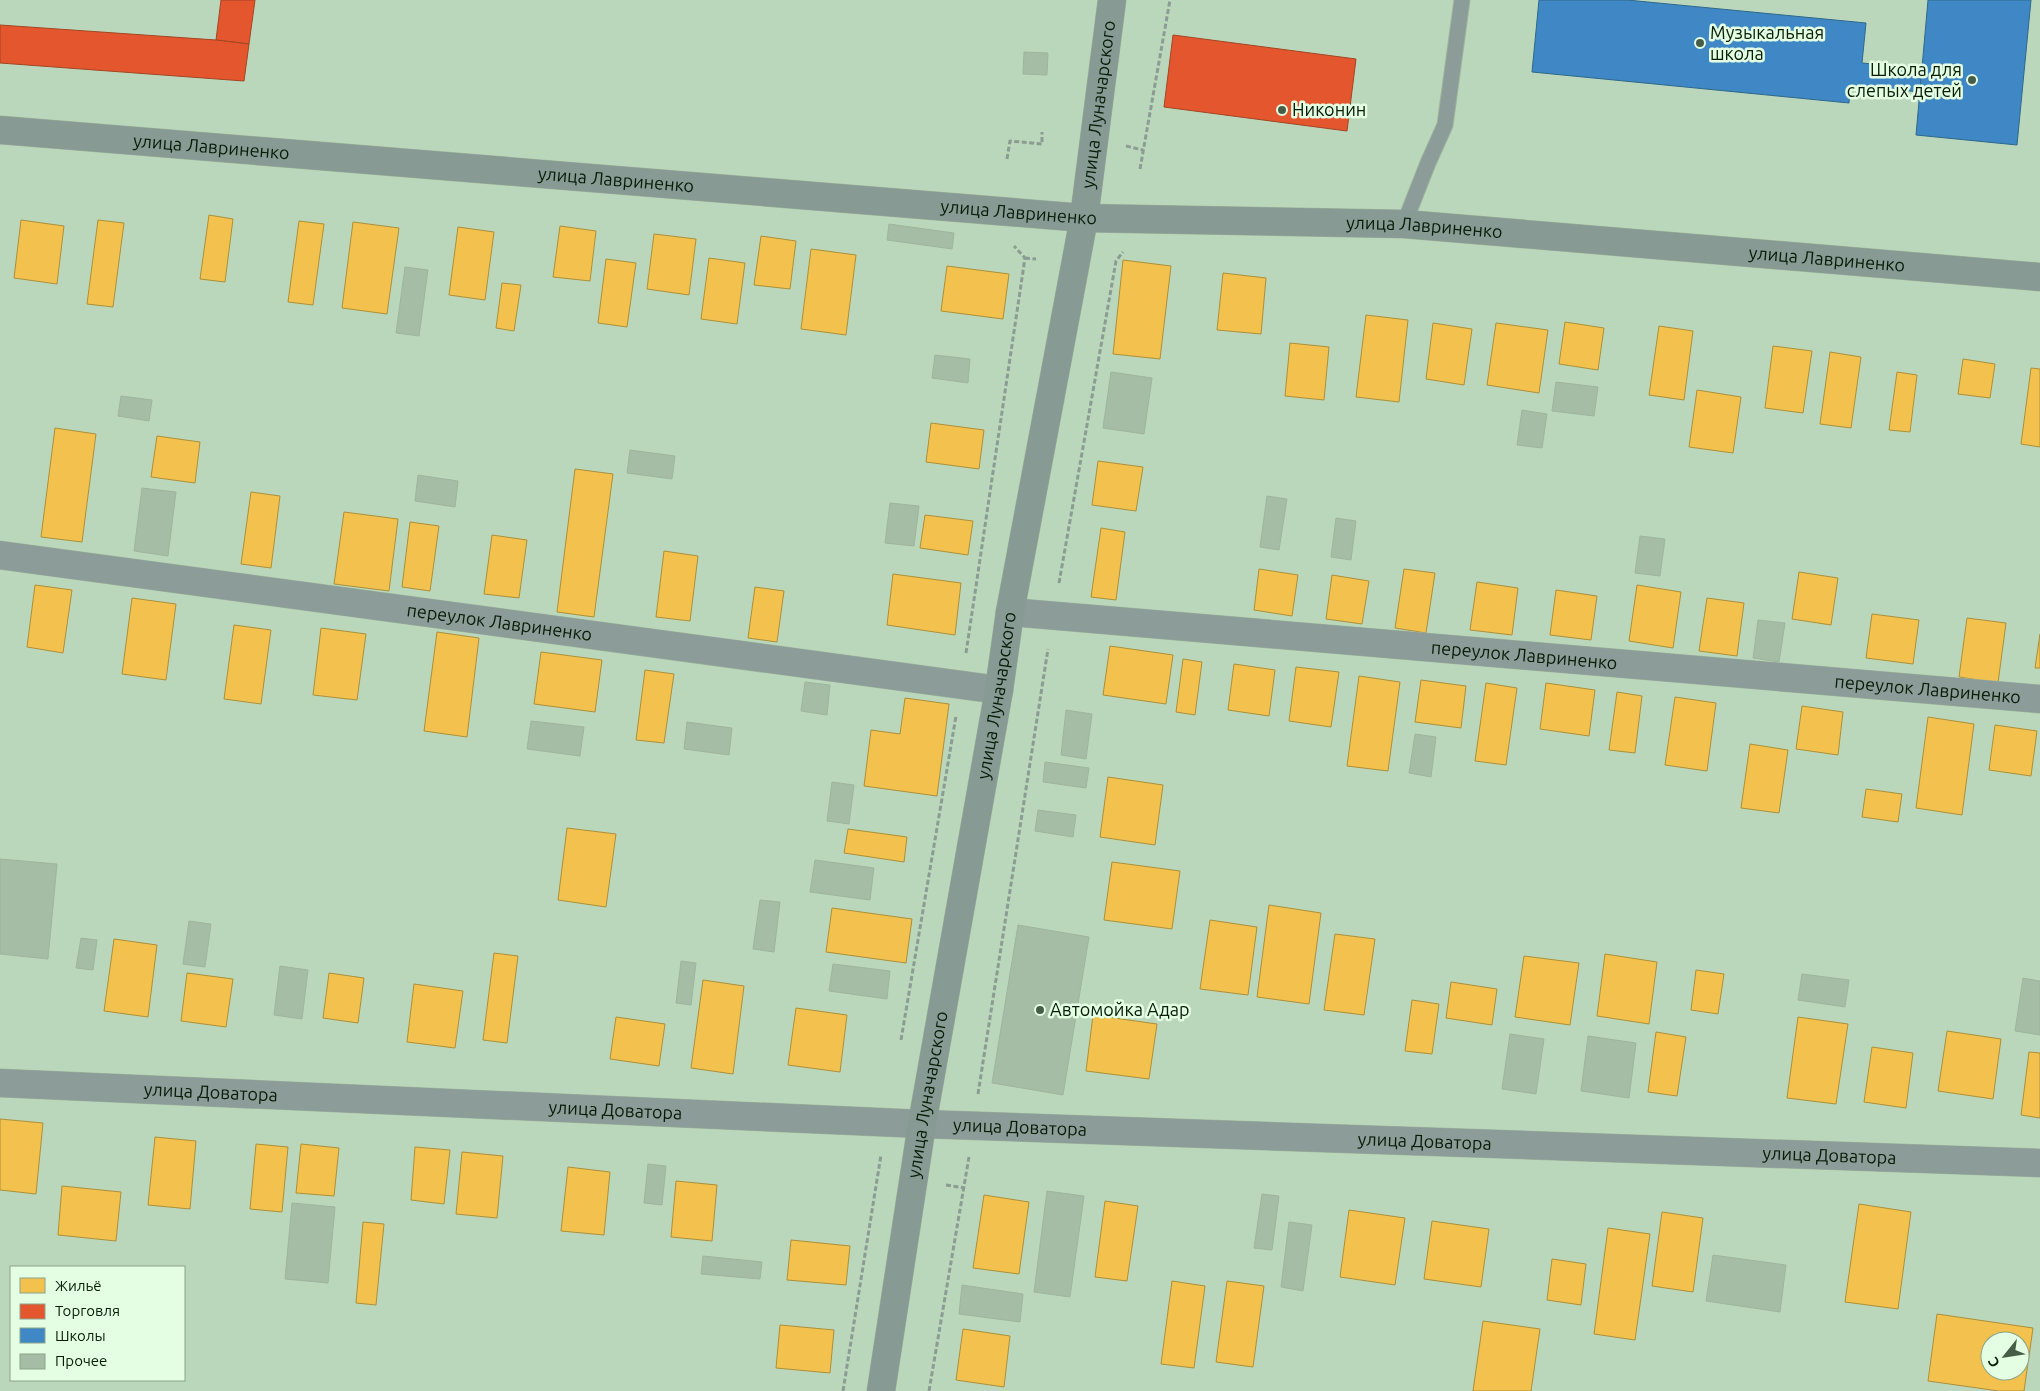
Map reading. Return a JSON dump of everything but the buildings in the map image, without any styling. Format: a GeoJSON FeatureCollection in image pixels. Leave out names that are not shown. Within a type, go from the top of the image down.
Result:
{"type":"FeatureCollection","features":[{"type":"Feature","properties":{"kind":"main road","name":"улица Луначарского"},"geometry":{"type":"LineString","coordinates":[[881,1391],[922,1124],[999,690],[1010,612],[1084,218],[1112,0]]}},
{"type":"Feature","properties":{"kind":"main road","name":"улица Лавриненко"},"geometry":{"type":"LineString","coordinates":[[0,130],[1084,218],[1404,224],[2040,276]]}},
{"type":"Feature","properties":{"kind":"street","name":"переулок Лавриненко"},"geometry":{"type":"LineString","coordinates":[[0,555],[999,690]]}},
{"type":"Feature","properties":{"kind":"street","name":"переулок Лавриненко"},"geometry":{"type":"LineString","coordinates":[[1010,612],[2040,699]]}},
{"type":"Feature","properties":{"kind":"street","name":"улица Доватора"},"geometry":{"type":"LineString","coordinates":[[0,1083],[887,1123],[2040,1163]]}},
{"type":"Feature","properties":{"kind":"lane"},"geometry":{"type":"LineString","coordinates":[[1404,224],[1445,125],[1462,0]]}},
{"type":"Feature","properties":{"kind":"path"},"geometry":{"type":"LineString","coordinates":[[1140,169],[1170,0]]}},
{"type":"Feature","properties":{"kind":"path"},"geometry":{"type":"LineString","coordinates":[[1007,160],[1010,141],[1042,144],[1042,132]]}},
{"type":"Feature","properties":{"kind":"path"},"geometry":{"type":"LineString","coordinates":[[1121,145],[1143,150]]}},
{"type":"Feature","properties":{"kind":"path"},"geometry":{"type":"LineString","coordinates":[[1012,244],[1025,258],[1036,260]]}},
{"type":"Feature","properties":{"kind":"path"},"geometry":{"type":"LineString","coordinates":[[929,1391],[965,1188],[972,1126],[1052,616],[1116,262],[1126,248]]}},
{"type":"Feature","properties":{"kind":"path"},"geometry":{"type":"LineString","coordinates":[[900,1045],[962,685],[1025,258]]}},
{"type":"Feature","properties":{"kind":"path"},"geometry":{"type":"LineString","coordinates":[[843,1391],[887,1123]]}},
{"type":"Feature","properties":{"kind":"path"},"geometry":{"type":"LineString","coordinates":[[946,1185],[965,1188]]}},
{"type":"Feature","properties":{"kind":"place","name":"Музыкальная школа"},"geometry":{"type":"Point","coordinates":[1700,43]}},
{"type":"Feature","properties":{"kind":"place","name":"Школа для слепых детей"},"geometry":{"type":"Point","coordinates":[1972,80]}},
{"type":"Feature","properties":{"kind":"place","name":"Никонин"},"geometry":{"type":"Point","coordinates":[1282,110]}},
{"type":"Feature","properties":{"kind":"place","name":"Автомойка Адар"},"geometry":{"type":"Point","coordinates":[1040,1010]}}]}
